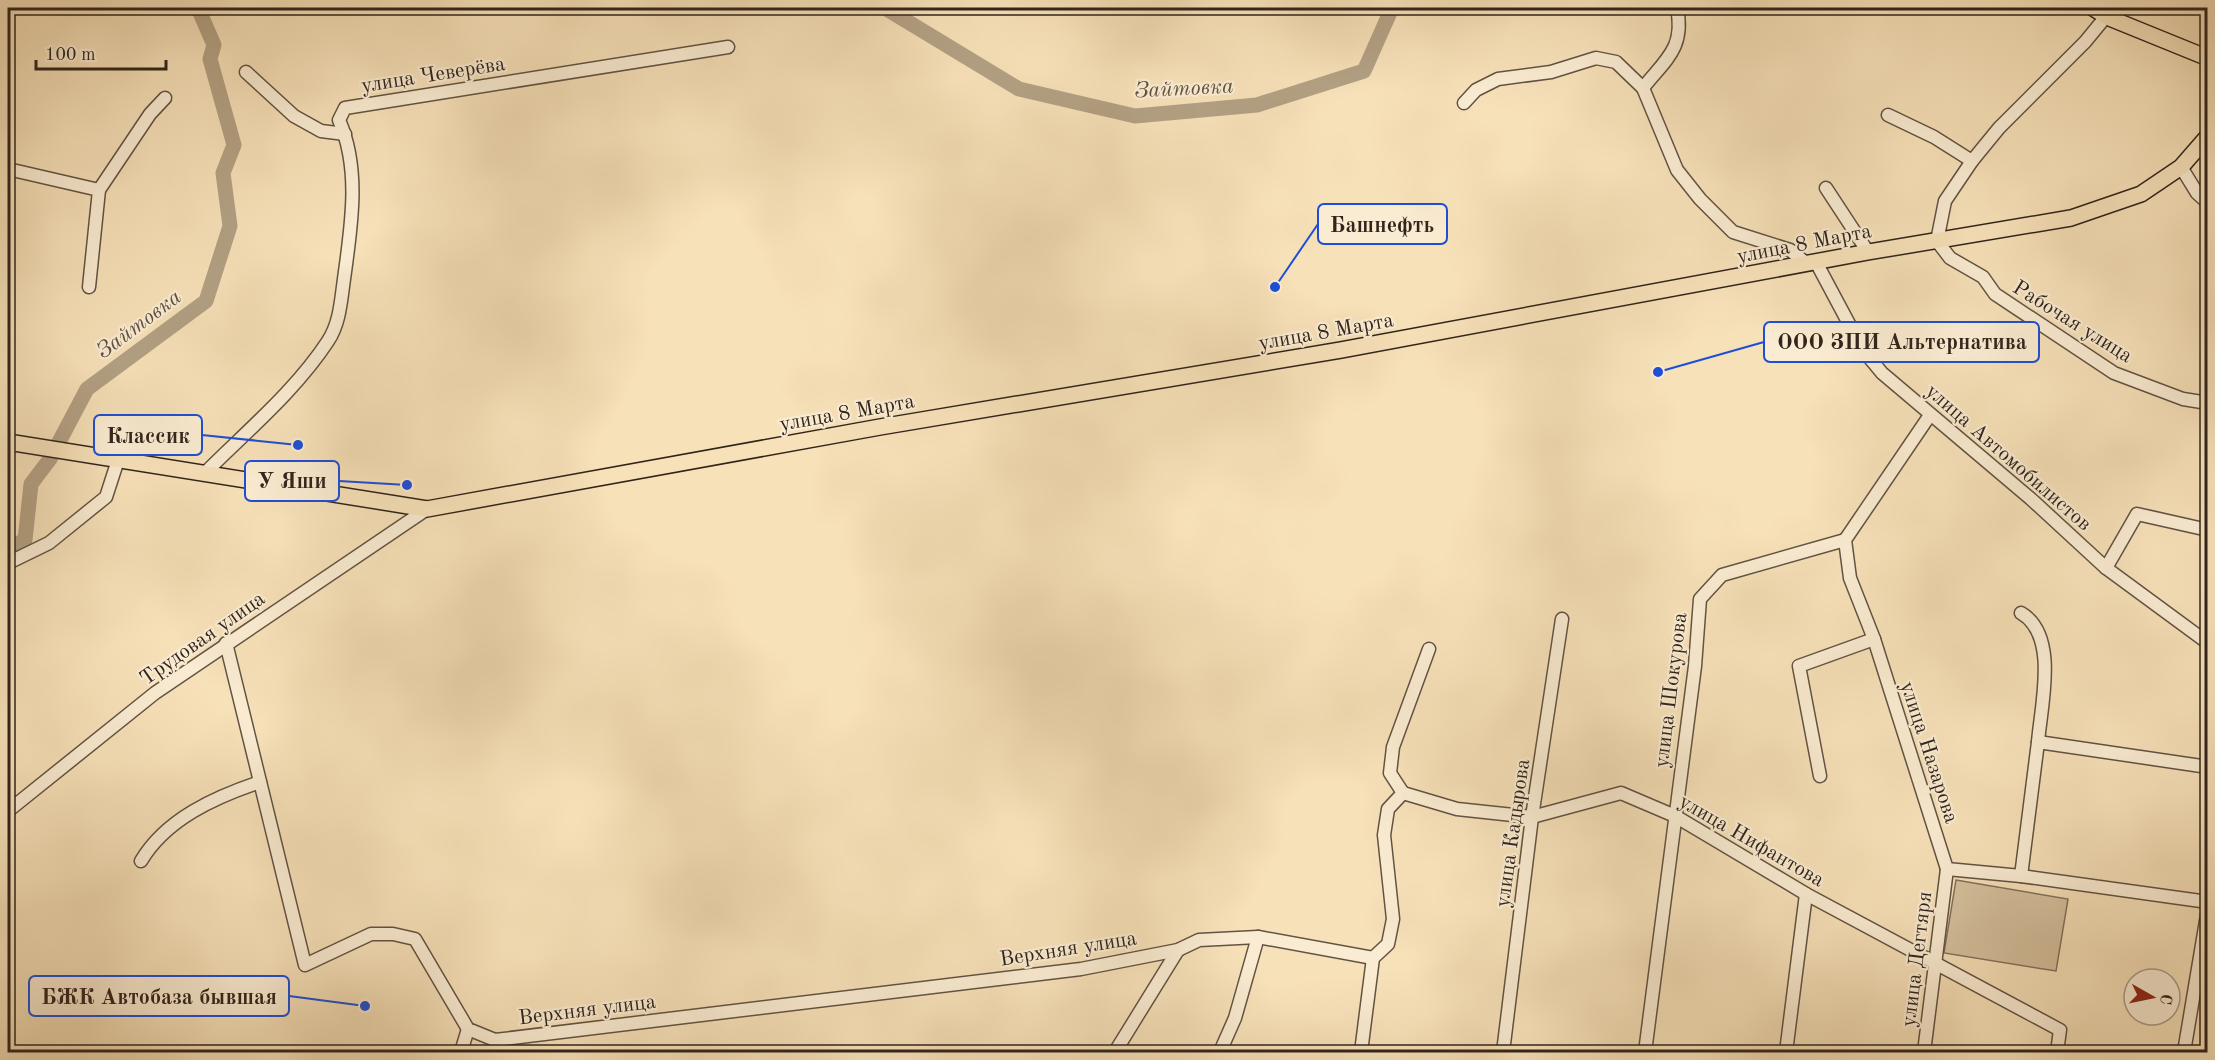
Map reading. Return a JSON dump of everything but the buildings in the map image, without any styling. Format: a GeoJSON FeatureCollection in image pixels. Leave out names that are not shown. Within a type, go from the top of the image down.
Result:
{"type":"FeatureCollection","features":[{"type":"Feature","properties":{"kind":"main road"},"geometry":{"type":"LineString","coordinates":[[2093,8],[2110,12],[2208,58]]}},
{"type":"Feature","properties":{"kind":"main road","name":"улица 8 Марта"},"geometry":{"type":"LineString","coordinates":[[8,442],[427,509],[880,427],[1341,350],[1868,252],[2071,218],[2141,194],[2181,167],[2208,136]]}},
{"type":"Feature","properties":{"kind":"street"},"geometry":{"type":"LineString","coordinates":[[1642,88],[1672,54],[1680,35],[1677,8]]}},
{"type":"Feature","properties":{"kind":"street"},"geometry":{"type":"LineString","coordinates":[[1937,241],[1945,201],[1972,161],[1999,128],[2110,12]]}},
{"type":"Feature","properties":{"kind":"street","name":"улица Чеверёва"},"geometry":{"type":"LineString","coordinates":[[206,472],[293,384],[328,340],[338,317],[351,216],[352,180],[345,134],[339,120],[345,108],[728,47]]}},
{"type":"Feature","properties":{"kind":"street"},"geometry":{"type":"LineString","coordinates":[[1464,103],[1476,90],[1498,79],[1551,72],[1596,58],[1616,62],[1642,88],[1677,170],[1700,199],[1733,232],[1790,250],[1812,263]]}},
{"type":"Feature","properties":{"kind":"street"},"geometry":{"type":"LineString","coordinates":[[246,72],[294,116],[321,131],[345,134]]}},
{"type":"Feature","properties":{"kind":"street"},"geometry":{"type":"LineString","coordinates":[[89,287],[99,190],[150,114],[165,98]]}},
{"type":"Feature","properties":{"kind":"street"},"geometry":{"type":"LineString","coordinates":[[1888,115],[1934,137],[1972,161]]}},
{"type":"Feature","properties":{"kind":"street"},"geometry":{"type":"LineString","coordinates":[[2181,167],[2197,193],[2208,203]]}},
{"type":"Feature","properties":{"kind":"street"},"geometry":{"type":"LineString","coordinates":[[8,169],[99,190]]}},
{"type":"Feature","properties":{"kind":"street"},"geometry":{"type":"LineString","coordinates":[[1826,189],[1868,252]]}},
{"type":"Feature","properties":{"kind":"street","name":"Рабочая улица"},"geometry":{"type":"LineString","coordinates":[[1937,241],[1950,258],[1983,277],[1995,294],[2114,373],[2183,399],[2208,403]]}},
{"type":"Feature","properties":{"kind":"street","name":"улица Автомобилистов"},"geometry":{"type":"LineString","coordinates":[[1812,263],[1863,350],[1882,373],[2031,499],[2106,567],[2208,643]]}},
{"type":"Feature","properties":{"kind":"street"},"geometry":{"type":"LineString","coordinates":[[1845,540],[1930,415]]}},
{"type":"Feature","properties":{"kind":"street"},"geometry":{"type":"LineString","coordinates":[[8,563],[49,543],[106,497],[118,460]]}},
{"type":"Feature","properties":{"kind":"street","name":"Трудовая улица"},"geometry":{"type":"LineString","coordinates":[[8,811],[155,693],[427,509]]}},
{"type":"Feature","properties":{"kind":"street"},"geometry":{"type":"LineString","coordinates":[[2106,567],[2137,514],[2208,530]]}},
{"type":"Feature","properties":{"kind":"street","name":"улица Назарова"},"geometry":{"type":"LineString","coordinates":[[1845,540],[1850,578],[1874,639],[1947,869]]}},
{"type":"Feature","properties":{"kind":"street","name":"улица Шокурова"},"geometry":{"type":"LineString","coordinates":[[1645,1053],[1695,666],[1700,599],[1722,575],[1845,540]]}},
{"type":"Feature","properties":{"kind":"street"},"geometry":{"type":"LineString","coordinates":[[2021,613],[2031,619],[2038,631],[2045,653],[2038,742],[2021,876]]}},
{"type":"Feature","properties":{"kind":"street","name":"улица Кадырова"},"geometry":{"type":"LineString","coordinates":[[1503,1053],[1533,817],[1562,619]]}},
{"type":"Feature","properties":{"kind":"street"},"geometry":{"type":"LineString","coordinates":[[1820,776],[1799,666],[1874,639]]}},
{"type":"Feature","properties":{"kind":"street"},"geometry":{"type":"LineString","coordinates":[[226,643],[305,965],[371,934],[393,934],[415,939],[468,1029],[461,1053]]}},
{"type":"Feature","properties":{"kind":"street"},"geometry":{"type":"LineString","coordinates":[[1361,1053],[1373,958],[1388,944],[1393,919],[1384,836],[1388,809],[1404,793],[1390,773],[1393,747],[1429,649]]}},
{"type":"Feature","properties":{"kind":"street"},"geometry":{"type":"LineString","coordinates":[[2038,742],[2208,766]]}},
{"type":"Feature","properties":{"kind":"street"},"geometry":{"type":"LineString","coordinates":[[141,861],[151,844],[194,811],[228,792],[260,782]]}},
{"type":"Feature","properties":{"kind":"street","name":"улица Нифантова"},"geometry":{"type":"LineString","coordinates":[[1404,793],[1457,809],[1533,817],[1621,793],[1675,816],[1806,894],[2060,1030],[2057,1053]]}},
{"type":"Feature","properties":{"kind":"street"},"geometry":{"type":"LineString","coordinates":[[1947,869],[2021,876],[2208,902]]}},
{"type":"Feature","properties":{"kind":"street","name":"улица Дегтяря"},"geometry":{"type":"LineString","coordinates":[[1924,1053],[1947,869]]}},
{"type":"Feature","properties":{"kind":"street"},"geometry":{"type":"LineString","coordinates":[[1786,1053],[1806,894]]}},
{"type":"Feature","properties":{"kind":"street"},"geometry":{"type":"LineString","coordinates":[[2184,1053],[2208,909]]}},
{"type":"Feature","properties":{"kind":"street"},"geometry":{"type":"LineString","coordinates":[[1220,1053],[1235,1018],[1258,938]]}},
{"type":"Feature","properties":{"kind":"street","name":"Верхняя улица"},"geometry":{"type":"LineString","coordinates":[[468,1029],[495,1040],[1081,969],[1178,950],[1199,940],[1258,938],[1373,958]]}},
{"type":"Feature","properties":{"kind":"street"},"geometry":{"type":"LineString","coordinates":[[1115,1053],[1178,950]]}},
{"type":"Feature","properties":{"kind":"shaded area"},"geometry":{"type":"Polygon","coordinates":[[[1956,880],[2068,899],[2056,971],[1944,953],[1956,880]]]}},
{"type":"Feature","properties":{"kind":"waterway","name":"Зайтовка"},"geometry":{"type":"LineString","coordinates":[[8,549],[25,540],[31,484],[50,459],[87,389],[206,301],[230,226],[223,173],[234,145],[210,59],[214,45],[198,8]]}},
{"type":"Feature","properties":{"kind":"waterway","name":"Зайтовка"},"geometry":{"type":"LineString","coordinates":[[885,8],[1019,89],[1135,116],[1257,105],[1364,71],[1392,8]]}},
{"type":"Feature","properties":{"kind":"place","name":"Башнефть"},"geometry":{"type":"Point","coordinates":[1275,287]}},
{"type":"Feature","properties":{"kind":"place","name":"ООО ЗПИ Альтернатива"},"geometry":{"type":"Point","coordinates":[1658,372]}},
{"type":"Feature","properties":{"kind":"place","name":"Классик"},"geometry":{"type":"Point","coordinates":[298,445]}},
{"type":"Feature","properties":{"kind":"place","name":"У Яши"},"geometry":{"type":"Point","coordinates":[407,485]}},
{"type":"Feature","properties":{"kind":"place","name":"БЖК Автобаза бывшая"},"geometry":{"type":"Point","coordinates":[365,1006]}}]}
